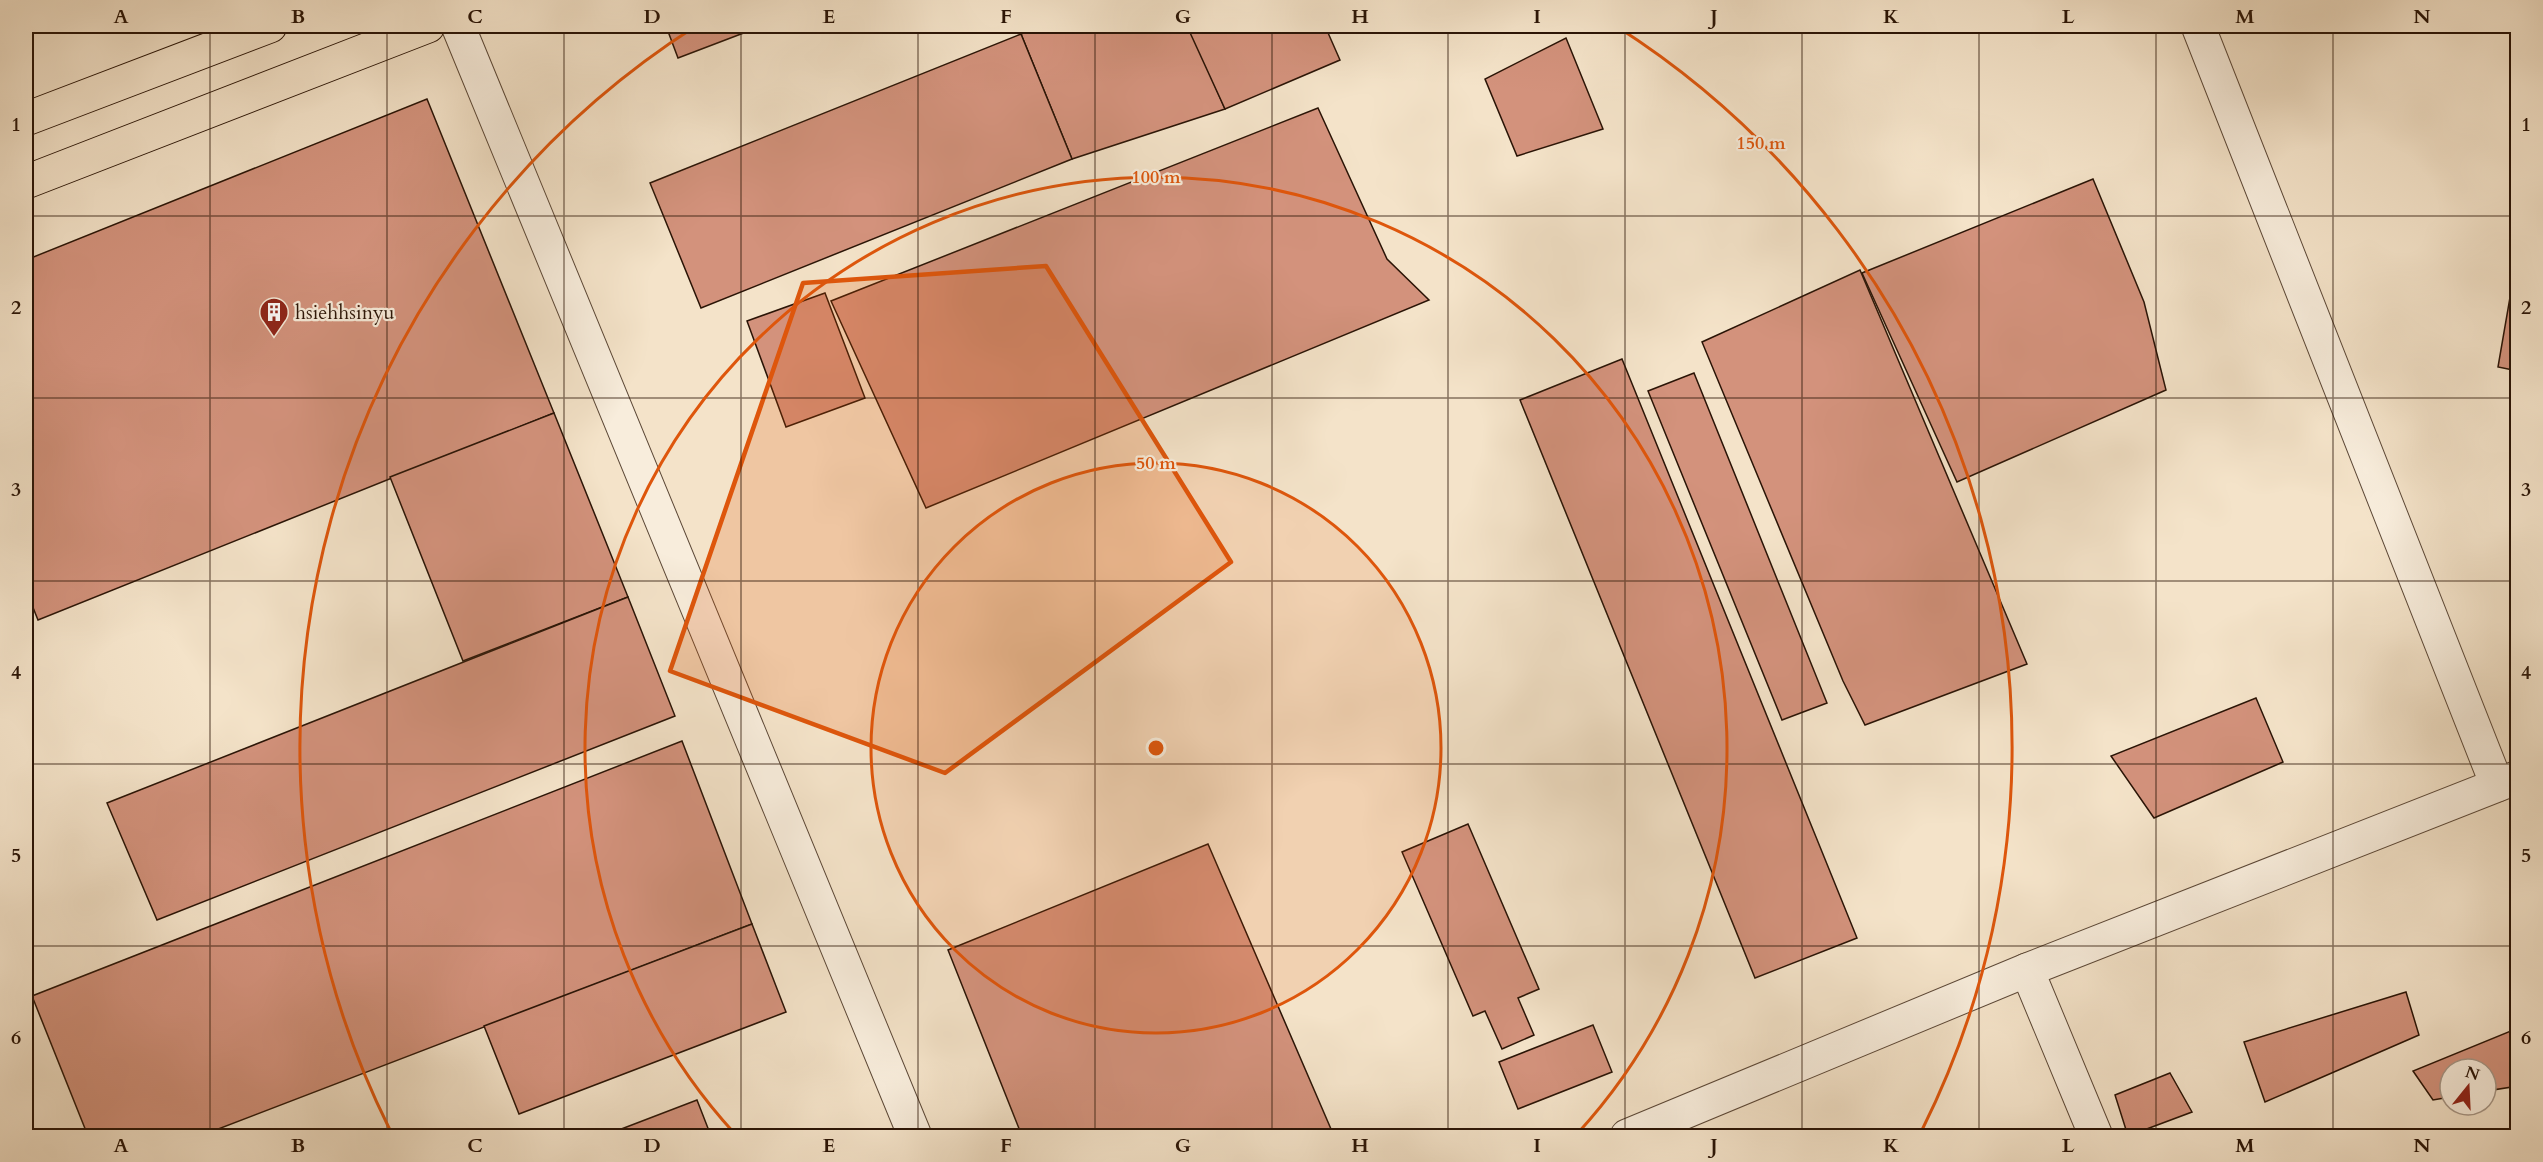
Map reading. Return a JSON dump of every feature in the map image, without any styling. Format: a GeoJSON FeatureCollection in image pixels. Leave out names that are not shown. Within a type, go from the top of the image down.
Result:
{"type":"FeatureCollection","features":[{"type":"Feature","properties":{"kind":"main road"},"geometry":{"type":"LineString","coordinates":[[26,119],[270,26]]}},
{"type":"Feature","properties":{"kind":"main road"},"geometry":{"type":"LineString","coordinates":[[26,182],[428,26]]}},
{"type":"Feature","properties":{"kind":"street"},"geometry":{"type":"LineString","coordinates":[[458,26],[915,1137]]}},
{"type":"Feature","properties":{"kind":"street"},"geometry":{"type":"LineString","coordinates":[[1627,1137],[2026,970],[2507,781],[2198,26]]}},
{"type":"Feature","properties":{"kind":"street"},"geometry":{"type":"LineString","coordinates":[[2026,970],[2096,1137]]}},
{"type":"Feature","properties":{"kind":"highlighted area"},"geometry":{"type":"Polygon","coordinates":[[[1046,266],[1231,562],[945,773],[670,671],[803,283],[1046,266]]]}},
{"type":"Feature","properties":{"kind":"building"},"geometry":{"type":"Polygon","coordinates":[[[666,26],[762,26],[678,58],[666,26]]]}},
{"type":"Feature","properties":{"kind":"building"},"geometry":{"type":"Polygon","coordinates":[[[1043,26],[1189,26],[1225,109],[1072,159],[1021,34],[1043,26]]]}},
{"type":"Feature","properties":{"kind":"building"},"geometry":{"type":"Polygon","coordinates":[[[1187,26],[1325,26],[1340,60],[1225,109],[1187,26]]]}},
{"type":"Feature","properties":{"kind":"building"},"geometry":{"type":"Polygon","coordinates":[[[1021,34],[1072,159],[701,308],[650,183],[1021,34]]]}},
{"type":"Feature","properties":{"kind":"building"},"geometry":{"type":"Polygon","coordinates":[[[1566,38],[1603,129],[1517,156],[1485,79],[1566,38]]]}},
{"type":"Feature","properties":{"kind":"building","name":"hsiehhsinyu"},"geometry":{"type":"Polygon","coordinates":[[[427,99],[554,413],[38,620],[26,590],[26,260],[427,99]]]}},
{"type":"Feature","properties":{"kind":"building"},"geometry":{"type":"Polygon","coordinates":[[[1318,108],[1387,259],[1429,300],[926,508],[831,301],[1318,108]]]}},
{"type":"Feature","properties":{"kind":"building"},"geometry":{"type":"Polygon","coordinates":[[[2093,179],[2144,302],[2166,390],[1957,482],[1862,273],[2093,179]]]}},
{"type":"Feature","properties":{"kind":"building"},"geometry":{"type":"Polygon","coordinates":[[[2518,251],[2518,371],[2498,367],[2518,251]]]}},
{"type":"Feature","properties":{"kind":"building"},"geometry":{"type":"Polygon","coordinates":[[[1860,270],[2027,664],[1865,725],[1843,681],[1702,342],[1860,270]]]}},
{"type":"Feature","properties":{"kind":"building"},"geometry":{"type":"Polygon","coordinates":[[[825,293],[865,398],[786,427],[747,321],[825,293]]]}},
{"type":"Feature","properties":{"kind":"building"},"geometry":{"type":"Polygon","coordinates":[[[1622,359],[1857,938],[1755,978],[1520,400],[1622,359]]]}},
{"type":"Feature","properties":{"kind":"building"},"geometry":{"type":"Polygon","coordinates":[[[1694,373],[1827,703],[1782,720],[1648,391],[1694,373]]]}},
{"type":"Feature","properties":{"kind":"building"},"geometry":{"type":"Polygon","coordinates":[[[554,413],[628,597],[463,661],[390,477],[554,413]]]}},
{"type":"Feature","properties":{"kind":"building"},"geometry":{"type":"Polygon","coordinates":[[[628,597],[675,716],[157,920],[107,803],[628,597]]]}},
{"type":"Feature","properties":{"kind":"building"},"geometry":{"type":"Polygon","coordinates":[[[2256,698],[2283,762],[2154,818],[2111,756],[2256,698]]]}},
{"type":"Feature","properties":{"kind":"building"},"geometry":{"type":"Polygon","coordinates":[[[682,741],[752,924],[200,1136],[88,1136],[32,996],[682,741]]]}},
{"type":"Feature","properties":{"kind":"building"},"geometry":{"type":"Polygon","coordinates":[[[1468,824],[1539,989],[1518,998],[1534,1035],[1502,1049],[1485,1011],[1473,1016],[1402,852],[1468,824]]]}},
{"type":"Feature","properties":{"kind":"building"},"geometry":{"type":"Polygon","coordinates":[[[1208,844],[1334,1136],[1022,1136],[948,950],[1208,844]]]}},
{"type":"Feature","properties":{"kind":"building"},"geometry":{"type":"Polygon","coordinates":[[[752,924],[786,1012],[519,1114],[484,1026],[752,924]]]}},
{"type":"Feature","properties":{"kind":"building"},"geometry":{"type":"Polygon","coordinates":[[[2406,992],[2419,1035],[2265,1102],[2244,1042],[2406,992]]]}},
{"type":"Feature","properties":{"kind":"building"},"geometry":{"type":"Polygon","coordinates":[[[1593,1025],[1612,1072],[1518,1109],[1499,1062],[1593,1025]]]}},
{"type":"Feature","properties":{"kind":"building"},"geometry":{"type":"Polygon","coordinates":[[[2518,1028],[2518,1086],[2498,1089],[2498,1057],[2447,1057],[2518,1028]]]}},
{"type":"Feature","properties":{"kind":"building"},"geometry":{"type":"Polygon","coordinates":[[[2438,1061],[2438,1099],[2433,1100],[2413,1071],[2438,1061]]]}},
{"type":"Feature","properties":{"kind":"building"},"geometry":{"type":"Polygon","coordinates":[[[2170,1073],[2192,1112],[2128,1136],[2115,1095],[2170,1073]]]}},
{"type":"Feature","properties":{"kind":"building"},"geometry":{"type":"Polygon","coordinates":[[[697,1100],[711,1136],[603,1136],[697,1100]]]}},
{"type":"Feature","properties":{"kind":"place","name":"hsiehhsinyu"},"geometry":{"type":"Point","coordinates":[274,338]}}]}
